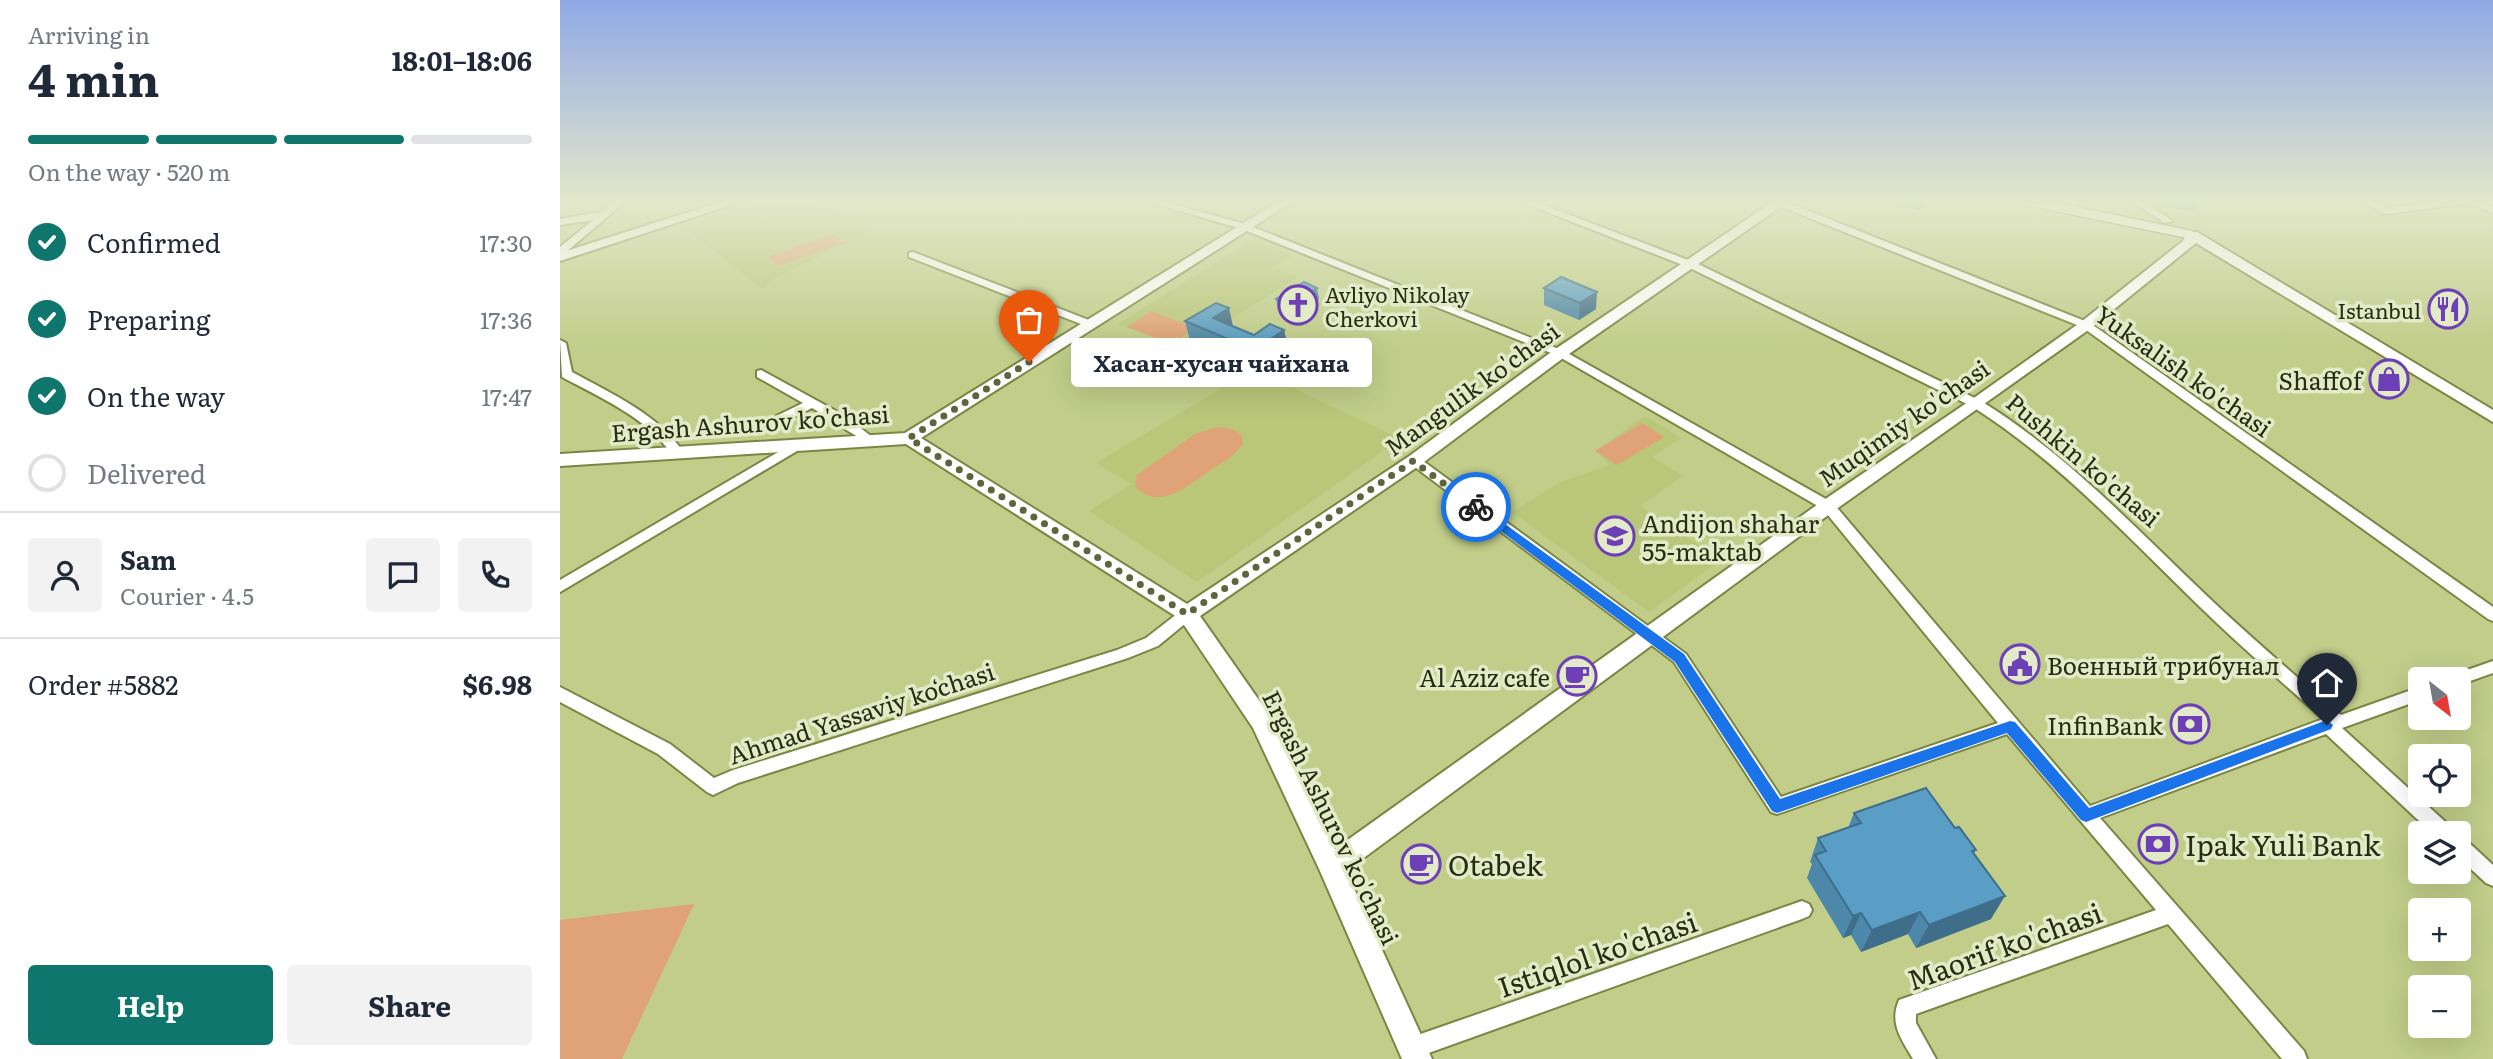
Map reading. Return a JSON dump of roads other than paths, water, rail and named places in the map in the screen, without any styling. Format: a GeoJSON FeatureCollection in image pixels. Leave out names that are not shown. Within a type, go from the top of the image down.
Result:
{"type":"FeatureCollection","features":[{"type":"Feature","properties":{"kind":"street"},"geometry":{"type":"LineString","coordinates":[[909,438],[1209,250]]}},
{"type":"Feature","properties":{"kind":"street"},"geometry":{"type":"LineString","coordinates":[[1301,250],[1560,354],[1828,506],[2010,726],[2296,1059]]}},
{"type":"Feature","properties":{"kind":"street","name":"Pushkin ko'chasi"},"geometry":{"type":"LineString","coordinates":[[1654,250],[1692,265],[1977,404],[2010,423],[2134,530],[2433,821]]}},
{"type":"Feature","properties":{"kind":"street","name":"Mangulik ko'chasi"},"geometry":{"type":"LineString","coordinates":[[1187,614],[1413,461],[1560,354],[1713,250]]}},
{"type":"Feature","properties":{"kind":"street","name":"Yuksalish ko'chasi"},"geometry":{"type":"LineString","coordinates":[[1902,250],[2086,325],[2493,615]]}},
{"type":"Feature","properties":{"kind":"street","name":"Muqimiy ko'chasi"},"geometry":{"type":"LineString","coordinates":[[1331,867],[1828,506],[2086,325],[2180,250]]}},
{"type":"Feature","properties":{"kind":"street"},"geometry":{"type":"LineString","coordinates":[[2218,250],[2493,417]]}},
{"type":"Feature","properties":{"kind":"street"},"geometry":{"type":"LineString","coordinates":[[913,255],[1090,324]]}},
{"type":"Feature","properties":{"kind":"street"},"geometry":{"type":"LineString","coordinates":[[560,343],[563,376],[618,403],[673,442],[678,453]]}},
{"type":"Feature","properties":{"kind":"street"},"geometry":{"type":"LineString","coordinates":[[761,374],[870,440]]}},
{"type":"Feature","properties":{"kind":"street"},"geometry":{"type":"LineString","coordinates":[[762,428],[812,403]]}},
{"type":"Feature","properties":{"kind":"street","name":"Ergash Ashurov ko'chasi"},"geometry":{"type":"LineString","coordinates":[[560,460],[909,438],[1187,614],[1262,723],[1331,867],[1414,1054]]}},
{"type":"Feature","properties":{"kind":"street"},"geometry":{"type":"LineString","coordinates":[[560,587],[797,445]]}},
{"type":"Feature","properties":{"kind":"street"},"geometry":{"type":"LineString","coordinates":[[1413,461],[1680,658],[1777,806],[2010,726]]}},
{"type":"Feature","properties":{"kind":"street","name":"Ahmad Yassaviy koʻchasi"},"geometry":{"type":"LineString","coordinates":[[560,694],[664,749],[713,787],[733,777],[1122,654],[1152,642],[1187,614]]}},
{"type":"Feature","properties":{"kind":"street"},"geometry":{"type":"LineString","coordinates":[[2471,675],[2493,667]]}},
{"type":"Feature","properties":{"kind":"street"},"geometry":{"type":"LineString","coordinates":[[2086,815],[2408,696]]}},
{"type":"Feature","properties":{"kind":"street"},"geometry":{"type":"LineString","coordinates":[[2471,857],[2493,877]]}},
{"type":"Feature","properties":{"kind":"street","name":"Istiqlol ko'chasi"},"geometry":{"type":"LineString","coordinates":[[1414,1054],[1801,911]]}},
{"type":"Feature","properties":{"kind":"street","name":"Maorif ko'chasi"},"geometry":{"type":"LineString","coordinates":[[1925,1059],[1905,1025],[1906,1007],[2171,914]]}},
{"type":"Feature","properties":{"kind":"place","name":"Avliyo Nikolay Cherkovi"},"geometry":{"type":"Point","coordinates":[1298,305]}},
{"type":"Feature","properties":{"kind":"place","name":"Istanbul"},"geometry":{"type":"Point","coordinates":[2448,309]}},
{"type":"Feature","properties":{"kind":"place","name":"Хасан-хусан чайхана"},"geometry":{"type":"Point","coordinates":[1029,362]}},
{"type":"Feature","properties":{"kind":"place","name":"Shaffof"},"geometry":{"type":"Point","coordinates":[2389,379]}},
{"type":"Feature","properties":{"kind":"place","name":"Andijon shahar 55-maktab"},"geometry":{"type":"Point","coordinates":[1615,536]}},
{"type":"Feature","properties":{"kind":"place","name":"Военный трибунал"},"geometry":{"type":"Point","coordinates":[2020,664]}},
{"type":"Feature","properties":{"kind":"place","name":"Al Aziz cafe"},"geometry":{"type":"Point","coordinates":[1577,676]}},
{"type":"Feature","properties":{"kind":"place","name":"InfinBank"},"geometry":{"type":"Point","coordinates":[2190,724]}},
{"type":"Feature","properties":{"kind":"place","name":"Ipak Yuli Bank"},"geometry":{"type":"Point","coordinates":[2158,844]}},
{"type":"Feature","properties":{"kind":"place","name":"Otabek"},"geometry":{"type":"Point","coordinates":[1421,864]}}]}
